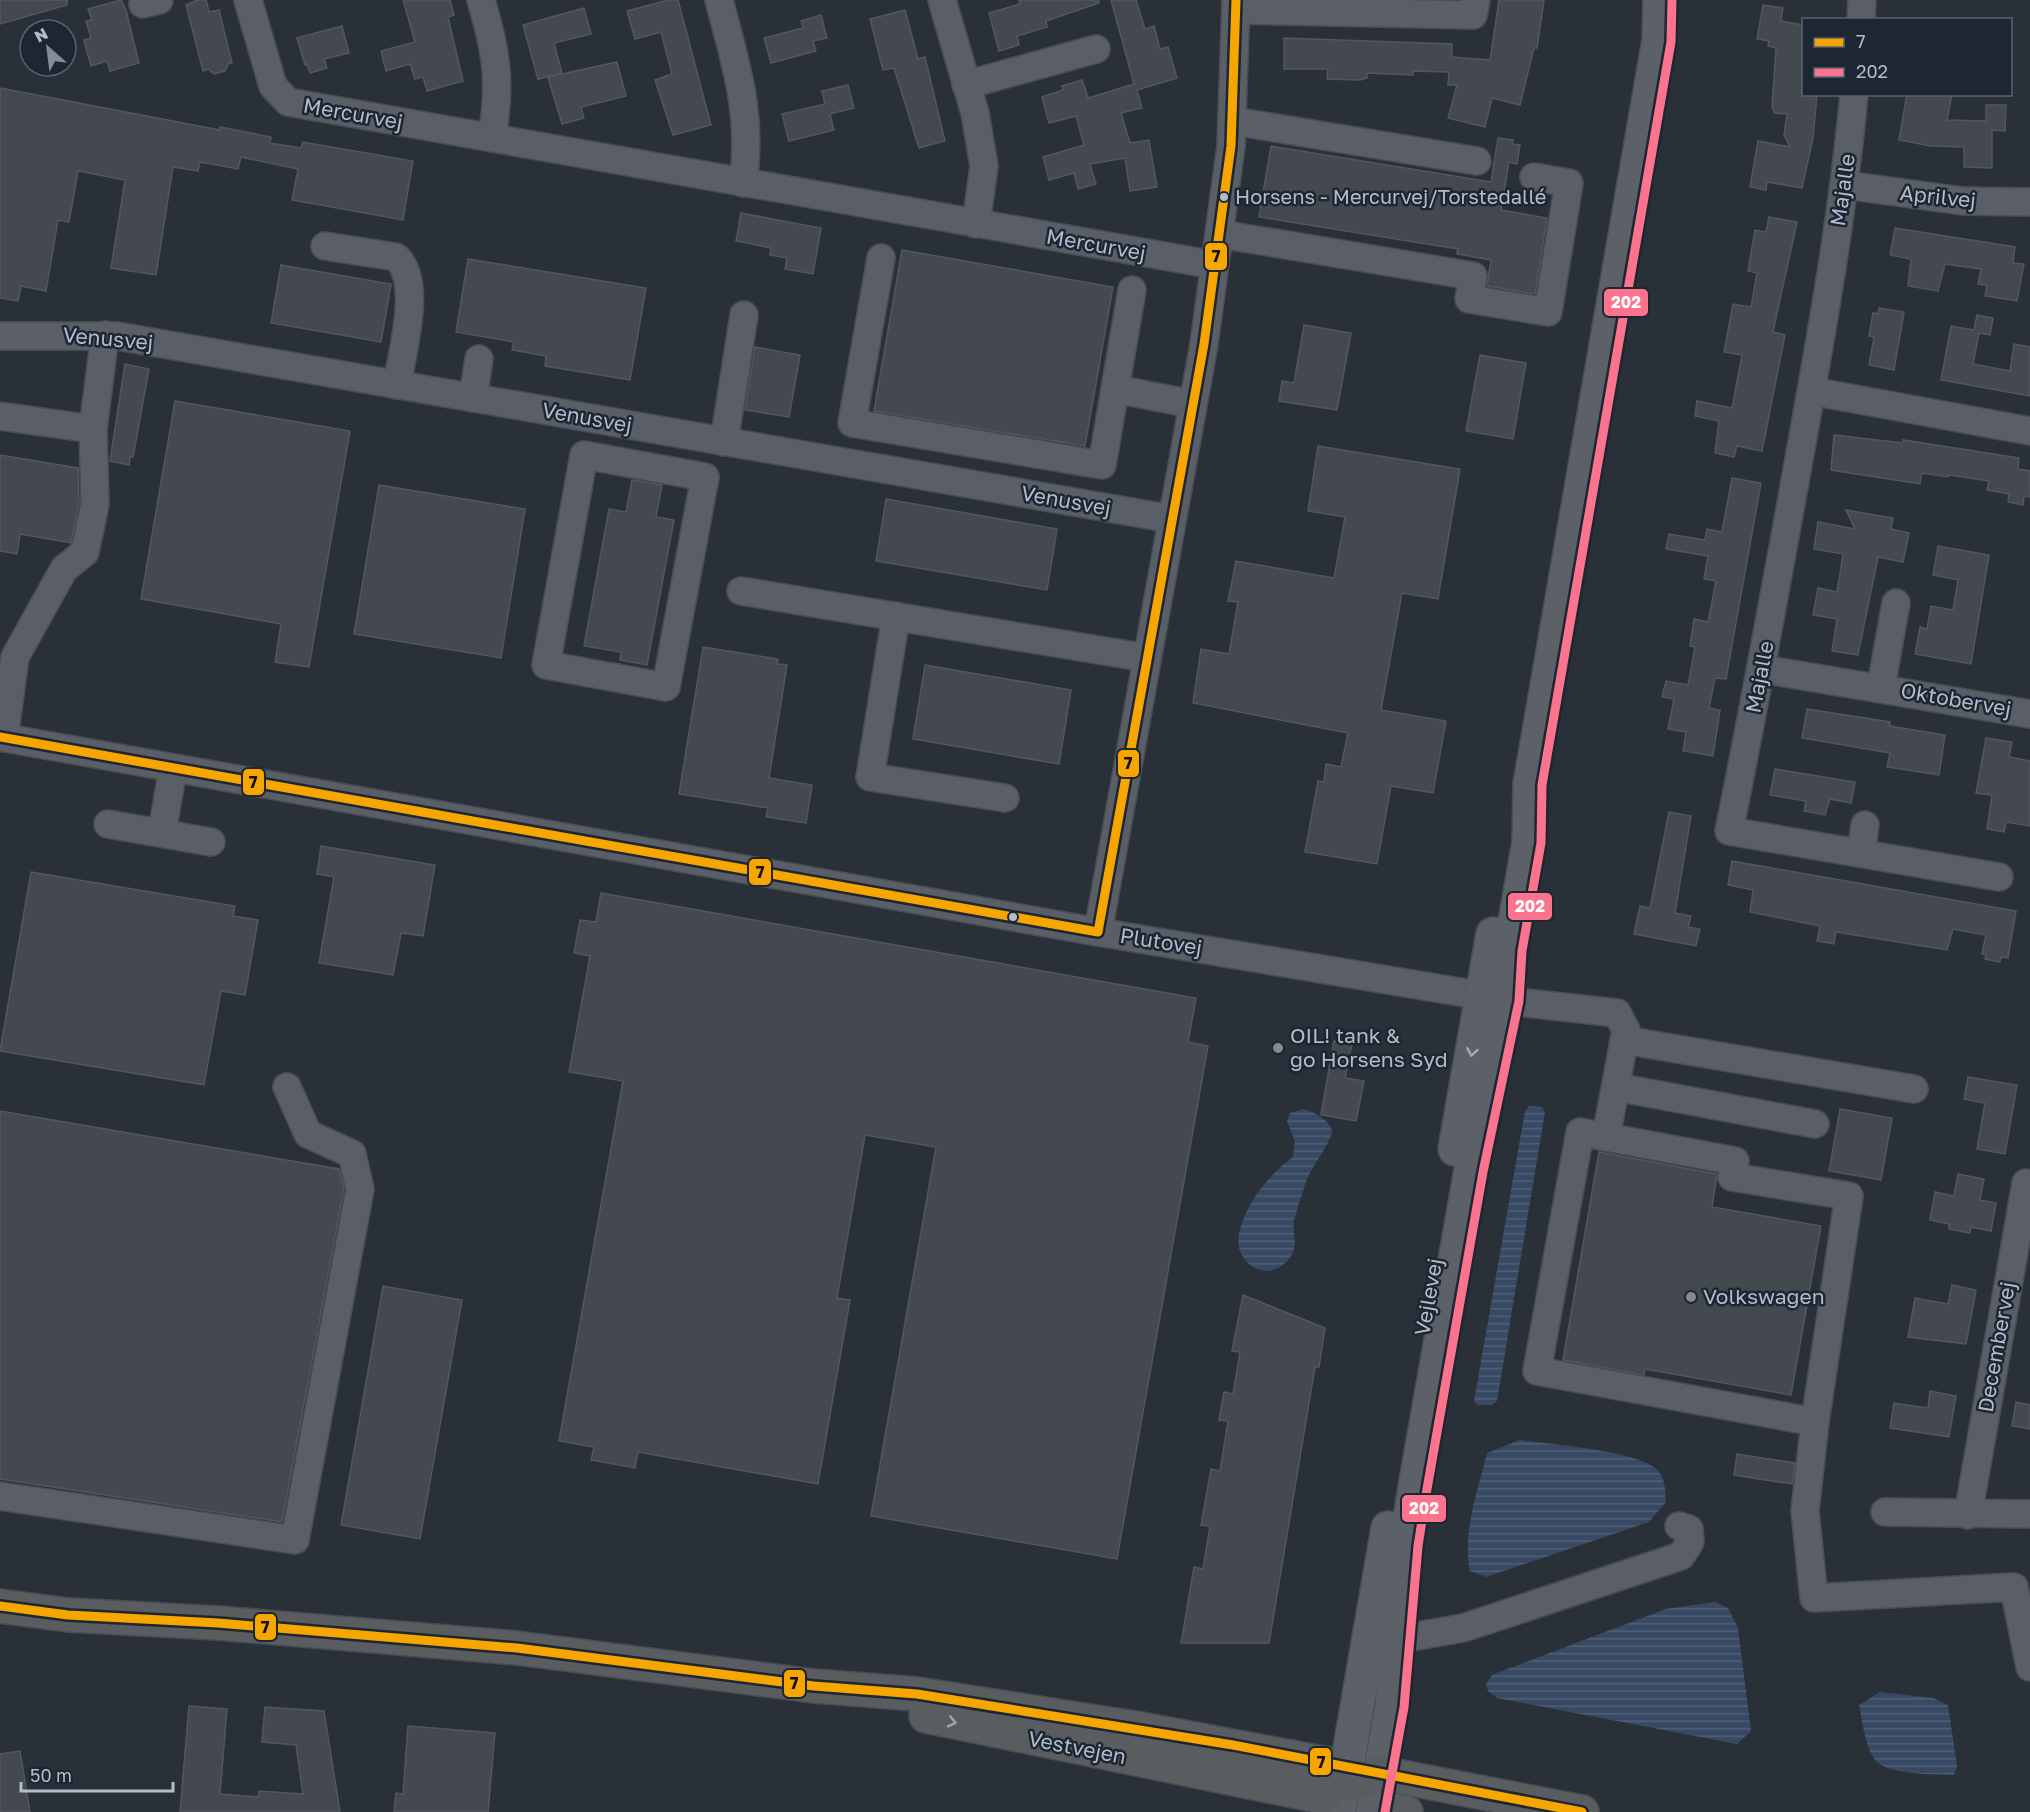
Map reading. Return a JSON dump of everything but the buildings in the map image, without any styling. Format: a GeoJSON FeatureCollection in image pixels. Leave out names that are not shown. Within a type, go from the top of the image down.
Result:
{"type":"FeatureCollection","features":[{"type":"Feature","properties":{"kind":"highway","name":"Vestvejen"},"geometry":{"type":"LineString","coordinates":[[0,1606],[68,1615],[276,1627],[517,1648],[814,1686],[917,1694],[1141,1729],[1362,1792]]}},
{"type":"Feature","properties":{"kind":"highway","name":"Vestvejen"},"geometry":{"type":"LineString","coordinates":[[0,1620],[68,1615]]}},
{"type":"Feature","properties":{"kind":"highway","name":"Vestvejen"},"geometry":{"type":"LineString","coordinates":[[814,1686],[914,1714],[1023,1738],[1362,1792]]}},
{"type":"Feature","properties":{"kind":"highway"},"geometry":{"type":"LineString","coordinates":[[1362,1792],[1516,1812]]}},
{"type":"Feature","properties":{"kind":"highway"},"geometry":{"type":"LineString","coordinates":[[1362,1792],[1582,1812]]}},
{"type":"Feature","properties":{"kind":"main road","name":"Vejlevej"},"geometry":{"type":"LineString","coordinates":[[1384,1636],[1406,1545],[1471,1170],[1495,997],[1508,844],[1530,784],[1659,40],[1660,0]]}},
{"type":"Feature","properties":{"kind":"main road","name":"Vejlevej"},"geometry":{"type":"LineString","coordinates":[[1659,40],[1673,0]]}},
{"type":"Feature","properties":{"kind":"main road","name":"Vejlevej"},"geometry":{"type":"LineString","coordinates":[[1362,1792],[1392,1706],[1384,1636],[1404,1433],[1495,997]]}},
{"type":"Feature","properties":{"kind":"street","name":"Mercurvej"},"geometry":{"type":"LineString","coordinates":[[248,0],[273,86],[288,102],[1215,266]]}},
{"type":"Feature","properties":{"kind":"street"},"geometry":{"type":"LineString","coordinates":[[481,0],[496,50],[496,109],[492,138]]}},
{"type":"Feature","properties":{"kind":"street"},"geometry":{"type":"LineString","coordinates":[[719,0],[741,82],[746,117],[748,149],[743,183]]}},
{"type":"Feature","properties":{"kind":"street"},"geometry":{"type":"LineString","coordinates":[[942,0],[966,84],[984,166],[976,224]]}},
{"type":"Feature","properties":{"kind":"street"},"geometry":{"type":"LineString","coordinates":[[1098,932],[1193,404],[1220,234],[1233,121],[1236,5],[1473,15],[1476,0]]}},
{"type":"Feature","properties":{"kind":"street"},"geometry":{"type":"LineString","coordinates":[[1861,18],[1862,0]]}},
{"type":"Feature","properties":{"kind":"street"},"geometry":{"type":"LineString","coordinates":[[966,84],[1096,49]]}},
{"type":"Feature","properties":{"kind":"street","name":"Majalle"},"geometry":{"type":"LineString","coordinates":[[1854,96],[1845,185],[1811,391],[1762,669],[1730,831],[1999,876]]}},
{"type":"Feature","properties":{"kind":"street"},"geometry":{"type":"LineString","coordinates":[[1233,121],[1477,161]]}},
{"type":"Feature","properties":{"kind":"street"},"geometry":{"type":"LineString","coordinates":[[1220,234],[1473,276],[1469,299],[1548,312],[1569,183],[1534,177]]}},
{"type":"Feature","properties":{"kind":"street","name":"Aprilvej"},"geometry":{"type":"LineString","coordinates":[[1845,185],[1963,201],[2030,202]]}},
{"type":"Feature","properties":{"kind":"street"},"geometry":{"type":"LineString","coordinates":[[325,246],[396,257],[405,265],[411,290],[397,385]]}},
{"type":"Feature","properties":{"kind":"street"},"geometry":{"type":"LineString","coordinates":[[881,258],[852,423],[1102,465],[1132,290]]}},
{"type":"Feature","properties":{"kind":"street"},"geometry":{"type":"LineString","coordinates":[[723,442],[744,315]]}},
{"type":"Feature","properties":{"kind":"street"},"geometry":{"type":"LineString","coordinates":[[2,737],[15,657],[64,569],[85,552],[95,504],[93,429],[105,335]]}},
{"type":"Feature","properties":{"kind":"street","name":"Venusvej"},"geometry":{"type":"LineString","coordinates":[[0,336],[105,335],[1172,519]]}},
{"type":"Feature","properties":{"kind":"street"},"geometry":{"type":"LineString","coordinates":[[473,398],[479,359]]}},
{"type":"Feature","properties":{"kind":"street"},"geometry":{"type":"LineString","coordinates":[[1115,389],[1193,404]]}},
{"type":"Feature","properties":{"kind":"street"},"geometry":{"type":"LineString","coordinates":[[1811,391],[2030,431]]}},
{"type":"Feature","properties":{"kind":"street"},"geometry":{"type":"LineString","coordinates":[[0,416],[93,429]]}},
{"type":"Feature","properties":{"kind":"street"},"geometry":{"type":"LineString","coordinates":[[885,470],[891,429]]}},
{"type":"Feature","properties":{"kind":"street"},"geometry":{"type":"LineString","coordinates":[[654,468],[660,430]]}},
{"type":"Feature","properties":{"kind":"street"},"geometry":{"type":"LineString","coordinates":[[584,455],[654,468],[705,477],[666,687],[546,665],[584,455]]}},
{"type":"Feature","properties":{"kind":"street"},"geometry":{"type":"LineString","coordinates":[[1059,500],[1065,459]]}},
{"type":"Feature","properties":{"kind":"street"},"geometry":{"type":"LineString","coordinates":[[741,591],[1147,658]]}},
{"type":"Feature","properties":{"kind":"street","name":"Oktobervej"},"geometry":{"type":"LineString","coordinates":[[1881,687],[1896,603]]}},
{"type":"Feature","properties":{"kind":"street"},"geometry":{"type":"LineString","coordinates":[[896,616],[870,777],[1005,798]]}},
{"type":"Feature","properties":{"kind":"street","name":"Oktobervej"},"geometry":{"type":"LineString","coordinates":[[1762,669],[1881,687],[2030,714]]}},
{"type":"Feature","properties":{"kind":"street","name":"Plutovej"},"geometry":{"type":"LineString","coordinates":[[2,737],[1098,932],[1495,997],[1617,1013],[1626,1030],[1624,1040]]}},
{"type":"Feature","properties":{"kind":"street"},"geometry":{"type":"LineString","coordinates":[[162,833],[173,768]]}},
{"type":"Feature","properties":{"kind":"street"},"geometry":{"type":"LineString","coordinates":[[108,824],[211,842]]}},
{"type":"Feature","properties":{"kind":"street"},"geometry":{"type":"LineString","coordinates":[[1861,854],[1865,825]]}},
{"type":"Feature","properties":{"kind":"street"},"geometry":{"type":"LineString","coordinates":[[1606,1137],[1624,1040],[1914,1089]]}},
{"type":"Feature","properties":{"kind":"street"},"geometry":{"type":"LineString","coordinates":[[0,1496],[295,1540],[360,1189],[352,1154],[308,1134],[287,1087]]}},
{"type":"Feature","properties":{"kind":"street"},"geometry":{"type":"LineString","coordinates":[[1616,1087],[1815,1124]]}},
{"type":"Feature","properties":{"kind":"street"},"geometry":{"type":"LineString","coordinates":[[1815,1422],[1537,1371],[1580,1132],[1735,1161],[1732,1177],[1849,1196],[1804,1511],[1814,1598],[2014,1587],[2030,1667]]}},
{"type":"Feature","properties":{"kind":"street","name":"Decembervej"},"geometry":{"type":"LineString","coordinates":[[1968,1515],[2026,1183],[2030,1184]]}},
{"type":"Feature","properties":{"kind":"street"},"geometry":{"type":"LineString","coordinates":[[1885,1512],[1968,1515],[2030,1514]]}},
{"type":"Feature","properties":{"kind":"street"},"geometry":{"type":"LineString","coordinates":[[1384,1636],[1417,1636],[1463,1628],[1681,1557],[1690,1542],[1689,1529],[1679,1526]]}},
{"type":"Feature","properties":{"kind":"water"},"geometry":{"type":"Polygon","coordinates":[[[1529,1106],[1542,1107],[1545,1112],[1497,1401],[1492,1405],[1477,1405],[1474,1401],[1525,1111],[1529,1106]]]}},
{"type":"Feature","properties":{"kind":"water"},"geometry":{"type":"Polygon","coordinates":[[[1303,1109],[1324,1119],[1330,1126],[1332,1134],[1306,1182],[1294,1221],[1295,1246],[1292,1255],[1280,1267],[1262,1270],[1247,1262],[1241,1254],[1239,1234],[1246,1212],[1259,1191],[1293,1157],[1295,1141],[1287,1121],[1290,1113],[1303,1109]]]}},
{"type":"Feature","properties":{"kind":"water"},"geometry":{"type":"Polygon","coordinates":[[[1520,1440],[1610,1453],[1644,1462],[1655,1468],[1661,1475],[1666,1502],[1649,1522],[1486,1577],[1470,1571],[1469,1527],[1487,1453],[1520,1440]]]}},
{"type":"Feature","properties":{"kind":"water"},"geometry":{"type":"Polygon","coordinates":[[[1715,1602],[1728,1608],[1738,1628],[1751,1731],[1737,1744],[1497,1698],[1488,1691],[1486,1684],[1492,1675],[1666,1609],[1715,1602]]]}},
{"type":"Feature","properties":{"kind":"water"},"geometry":{"type":"Polygon","coordinates":[[[1880,1692],[1933,1698],[1948,1705],[1957,1766],[1954,1775],[1903,1772],[1877,1762],[1867,1743],[1859,1705],[1880,1692]]]}},
{"type":"Feature","properties":{"kind":"transit line","name":"7"},"geometry":{"type":"LineString","coordinates":[[0,737],[1098,932],[1204,344],[1231,146],[1236,0]]}},
{"type":"Feature","properties":{"kind":"transit line","name":"202"},"geometry":{"type":"LineString","coordinates":[[1385,1812],[1404,1707],[1418,1546],[1427,1489],[1483,1172],[1519,1001],[1522,951],[1541,843],[1542,785],[1671,42],[1672,0]]}},
{"type":"Feature","properties":{"kind":"transit line","name":"7"},"geometry":{"type":"LineString","coordinates":[[0,1606],[68,1615],[218,1623],[517,1648],[814,1686],[917,1694],[1233,1745],[1582,1812]]}},
{"type":"Feature","properties":{"kind":"place","name":"Horsens - Mercurvej/Torstedallé"},"geometry":{"type":"Point","coordinates":[1224,197]}},
{"type":"Feature","properties":{"kind":"place","name":"OIL! tank & go Horsens Syd"},"geometry":{"type":"Point","coordinates":[1278,1048]}},
{"type":"Feature","properties":{"kind":"place","name":"Volkswagen"},"geometry":{"type":"Point","coordinates":[1691,1297]}}]}
